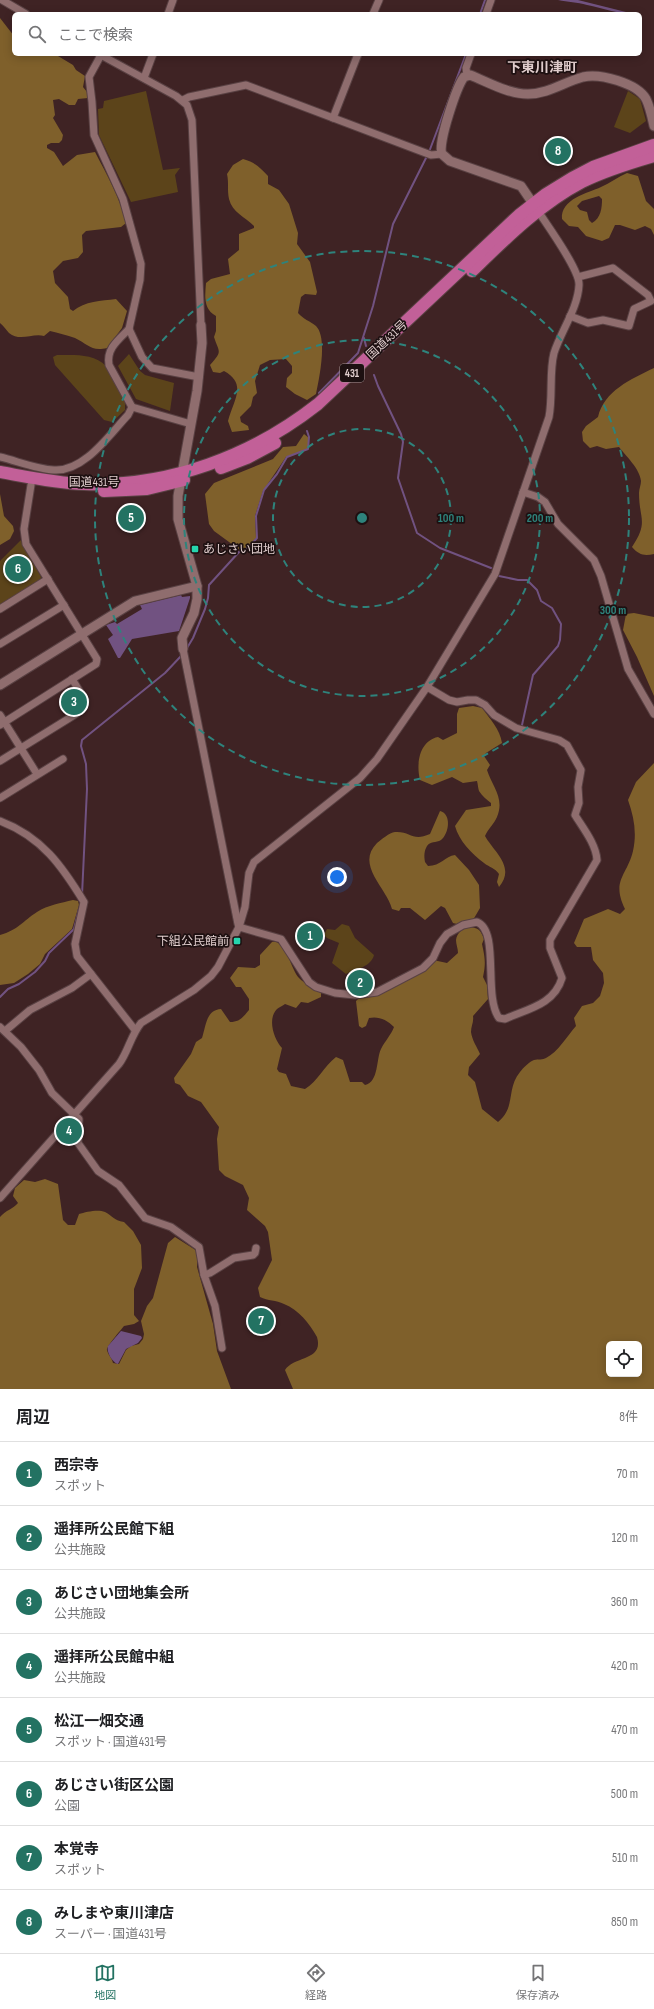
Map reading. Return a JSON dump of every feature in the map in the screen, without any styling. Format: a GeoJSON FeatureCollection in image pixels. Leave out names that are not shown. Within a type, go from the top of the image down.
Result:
{"type":"FeatureCollection","features":[{"type":"Feature","properties":{"kind":"highway","name":"国道431号"},"geometry":{"type":"LineString","coordinates":[[0,480],[60,489],[120,491],[147,489],[181,477],[247,458],[306,423],[358,379],[495,249],[559,185],[592,167],[654,145]]}},
{"type":"Feature","properties":{"kind":"highway","name":"国道431号"},"geometry":{"type":"LineString","coordinates":[[536,207],[582,182],[628,164],[654,156]]}},
{"type":"Feature","properties":{"kind":"highway","name":"国道431号"},"geometry":{"type":"LineString","coordinates":[[0,472],[61,482],[85,484],[181,477]]}},
{"type":"Feature","properties":{"kind":"street"},"geometry":{"type":"LineString","coordinates":[[2,0],[23,12]]}},
{"type":"Feature","properties":{"kind":"street"},"geometry":{"type":"LineString","coordinates":[[169,12],[173,0]]}},
{"type":"Feature","properties":{"kind":"street"},"geometry":{"type":"LineString","coordinates":[[374,12],[378,0]]}},
{"type":"Feature","properties":{"kind":"street"},"geometry":{"type":"LineString","coordinates":[[487,12],[491,0]]}},
{"type":"Feature","properties":{"kind":"street"},"geometry":{"type":"LineString","coordinates":[[99,56],[89,77],[94,135],[123,199],[141,264],[140,280],[129,329],[117,340],[109,352],[109,365],[132,407],[191,424]]}},
{"type":"Feature","properties":{"kind":"street"},"geometry":{"type":"LineString","coordinates":[[104,56],[183,100],[189,108],[192,120],[202,343],[199,377],[178,496],[178,519],[197,586],[197,599],[194,613],[182,638],[239,926]]}},
{"type":"Feature","properties":{"kind":"street"},"geometry":{"type":"LineString","coordinates":[[144,78],[152,56]]}},
{"type":"Feature","properties":{"kind":"street"},"geometry":{"type":"LineString","coordinates":[[333,118],[357,56]]}},
{"type":"Feature","properties":{"kind":"street"},"geometry":{"type":"LineString","coordinates":[[467,75],[466,68],[470,56]]}},
{"type":"Feature","properties":{"kind":"street"},"geometry":{"type":"LineString","coordinates":[[467,75],[516,93],[529,94],[548,90],[584,77],[604,77],[638,90],[652,107],[654,126]]}},
{"type":"Feature","properties":{"kind":"street"},"geometry":{"type":"LineString","coordinates":[[0,1198],[119,1064],[128,1049],[135,1030],[141,1023],[194,990],[211,976],[223,959],[239,926],[245,907],[249,873],[254,862],[360,778],[377,759],[427,687],[496,574],[549,417],[554,354],[570,316],[579,288],[578,277],[536,207],[521,186],[450,161],[442,154],[440,143],[462,78],[467,75]]}},
{"type":"Feature","properties":{"kind":"street"},"geometry":{"type":"LineString","coordinates":[[183,100],[189,97],[246,85],[428,154],[442,154]]}},
{"type":"Feature","properties":{"kind":"street"},"geometry":{"type":"LineString","coordinates":[[570,316],[588,322],[603,320],[628,326],[634,309],[652,304],[648,295],[613,268],[578,277]]}},
{"type":"Feature","properties":{"kind":"street"},"geometry":{"type":"LineString","coordinates":[[129,329],[142,357],[152,368],[199,377]]}},
{"type":"Feature","properties":{"kind":"street"},"geometry":{"type":"LineString","coordinates":[[0,457],[53,470],[71,468],[86,459],[128,415],[132,407]]}},
{"type":"Feature","properties":{"kind":"street"},"geometry":{"type":"LineString","coordinates":[[2,723],[96,664],[97,659],[26,544],[24,529],[31,485]]}},
{"type":"Feature","properties":{"kind":"street"},"geometry":{"type":"LineString","coordinates":[[524,492],[538,497],[545,502],[558,524],[594,560],[601,576],[628,669],[654,714]]}},
{"type":"Feature","properties":{"kind":"street"},"geometry":{"type":"LineString","coordinates":[[0,609],[48,579]]}},
{"type":"Feature","properties":{"kind":"street"},"geometry":{"type":"LineString","coordinates":[[0,685],[135,601],[197,586]]}},
{"type":"Feature","properties":{"kind":"street"},"geometry":{"type":"LineString","coordinates":[[0,644],[64,605]]}},
{"type":"Feature","properties":{"kind":"street"},"geometry":{"type":"LineString","coordinates":[[0,761],[76,714],[85,700],[72,679]]}},
{"type":"Feature","properties":{"kind":"street"},"geometry":{"type":"LineString","coordinates":[[239,926],[281,939],[309,982],[316,987],[335,993],[355,995],[377,992],[423,968],[433,958],[446,934],[463,925],[477,922],[484,926],[488,939],[492,997],[499,1018],[504,1019],[538,1006],[547,1001],[553,994],[562,978],[550,948],[550,940],[597,860],[596,853],[584,828],[575,815],[580,795],[578,787],[581,774],[579,765],[563,742],[516,728],[494,715],[485,705],[476,700],[457,702],[449,700],[427,687]]}},
{"type":"Feature","properties":{"kind":"street"},"geometry":{"type":"LineString","coordinates":[[0,715],[2,723],[21,748],[37,774]]}},
{"type":"Feature","properties":{"kind":"street"},"geometry":{"type":"LineString","coordinates":[[0,798],[63,759]]}},
{"type":"Feature","properties":{"kind":"street"},"geometry":{"type":"LineString","coordinates":[[0,821],[44,847],[65,871],[82,897],[84,906],[75,944],[77,956],[135,1030]]}},
{"type":"Feature","properties":{"kind":"street"},"geometry":{"type":"LineString","coordinates":[[91,974],[72,988],[30,1010],[3,1029],[28,1055],[52,1093],[79,1119],[78,1143],[98,1171],[119,1185],[145,1218],[171,1227],[199,1248],[204,1275],[215,1306],[222,1348]]}},
{"type":"Feature","properties":{"kind":"street"},"geometry":{"type":"LineString","coordinates":[[204,1275],[210,1273],[234,1258],[255,1254],[256,1248]]}},
{"type":"Feature","properties":{"kind":"shaded area"},"geometry":{"type":"Polygon","coordinates":[[[558,0],[578,0],[626,12],[616,12],[580,3],[558,0]]]}},
{"type":"Feature","properties":{"kind":"shaded area"},"geometry":{"type":"Polygon","coordinates":[[[0,18],[12,33],[12,56],[58,56],[73,65],[76,70],[85,76],[83,87],[87,92],[88,98],[78,99],[75,105],[69,105],[59,99],[53,100],[55,115],[53,118],[63,135],[62,140],[59,143],[51,143],[47,145],[47,148],[54,152],[63,166],[77,155],[95,152],[117,196],[126,223],[121,227],[86,231],[82,235],[83,252],[78,258],[63,261],[53,271],[55,283],[68,297],[70,309],[73,311],[88,303],[116,299],[127,311],[122,328],[107,348],[102,349],[90,347],[75,338],[50,331],[44,336],[13,336],[0,323],[0,18]]]}},
{"type":"Feature","properties":{"kind":"shaded area"},"geometry":{"type":"Polygon","coordinates":[[[146,91],[163,170],[180,168],[175,175],[178,192],[131,202],[99,135],[98,109],[103,108],[104,101],[146,91]]]}},
{"type":"Feature","properties":{"kind":"shaded area"},"geometry":{"type":"Polygon","coordinates":[[[628,91],[640,99],[646,121],[630,133],[614,127],[628,91]]]}},
{"type":"Feature","properties":{"kind":"shaded area"},"geometry":{"type":"Polygon","coordinates":[[[243,159],[262,170],[268,176],[268,184],[279,190],[289,204],[298,233],[297,244],[310,262],[317,292],[316,295],[305,294],[301,297],[298,313],[316,326],[320,332],[322,359],[316,394],[307,400],[295,394],[286,387],[287,378],[292,373],[292,366],[286,359],[270,360],[260,365],[255,381],[257,393],[253,397],[251,406],[240,417],[241,422],[248,426],[249,430],[232,432],[228,421],[237,393],[237,387],[231,376],[224,371],[220,373],[213,372],[210,365],[217,357],[219,351],[214,337],[216,331],[216,316],[207,306],[205,293],[206,283],[211,279],[230,274],[228,259],[239,250],[239,234],[254,228],[254,226],[233,207],[228,196],[227,174],[233,165],[243,159]]]}},
{"type":"Feature","properties":{"kind":"shaded area"},"geometry":{"type":"Polygon","coordinates":[[[627,173],[638,176],[646,201],[654,209],[654,235],[651,229],[645,226],[635,230],[620,225],[615,225],[609,238],[602,241],[586,236],[578,227],[569,226],[562,219],[565,206],[570,202],[582,194],[627,173]],[[599,196],[582,201],[577,206],[580,210],[587,212],[589,220],[592,223],[599,216],[602,199],[599,196]]]}},
{"type":"Feature","properties":{"kind":"shaded area"},"geometry":{"type":"Polygon","coordinates":[[[129,354],[140,371],[145,375],[174,383],[170,411],[136,399],[118,366],[129,354]]]}},
{"type":"Feature","properties":{"kind":"shaded area"},"geometry":{"type":"Polygon","coordinates":[[[57,355],[89,357],[96,359],[106,366],[125,402],[125,410],[112,422],[104,420],[55,365],[53,357],[57,355]]]}},
{"type":"Feature","properties":{"kind":"shaded area"},"geometry":{"type":"Polygon","coordinates":[[[654,368],[654,554],[644,555],[637,552],[632,547],[642,526],[639,502],[641,481],[638,472],[619,447],[606,449],[597,446],[590,448],[583,441],[582,432],[586,426],[598,417],[601,408],[612,393],[628,381],[654,368]]]}},
{"type":"Feature","properties":{"kind":"shaded area"},"geometry":{"type":"Polygon","coordinates":[[[304,434],[309,438],[308,449],[286,457],[263,491],[255,516],[256,538],[248,547],[240,550],[214,531],[209,524],[205,494],[214,483],[273,459],[283,447],[296,446],[304,434]]]}},
{"type":"Feature","properties":{"kind":"shaded area"},"geometry":{"type":"Polygon","coordinates":[[[0,494],[4,516],[13,526],[14,531],[10,539],[0,545],[0,494]]]}},
{"type":"Feature","properties":{"kind":"shaded area"},"geometry":{"type":"Polygon","coordinates":[[[21,540],[41,577],[40,581],[0,605],[0,561],[21,540]]]}},
{"type":"Feature","properties":{"kind":"shaded area"},"geometry":{"type":"Polygon","coordinates":[[[181,595],[182,597],[190,596],[190,598],[179,631],[132,639],[120,658],[118,658],[108,639],[113,635],[106,625],[115,622],[117,624],[142,609],[140,605],[181,595]]]}},
{"type":"Feature","properties":{"kind":"shaded area"},"geometry":{"type":"Polygon","coordinates":[[[634,613],[654,617],[654,696],[623,630],[626,614],[634,613]]]}},
{"type":"Feature","properties":{"kind":"shaded area"},"geometry":{"type":"Polygon","coordinates":[[[473,706],[482,708],[497,729],[502,743],[486,753],[484,756],[490,765],[487,770],[497,792],[500,804],[497,817],[485,836],[502,860],[504,866],[504,880],[499,887],[497,882],[499,874],[471,851],[463,842],[455,826],[466,810],[491,806],[491,803],[479,791],[477,781],[463,783],[452,777],[432,785],[420,780],[419,774],[419,760],[423,748],[432,739],[438,737],[443,740],[457,733],[457,714],[459,708],[473,706]]]}},
{"type":"Feature","properties":{"kind":"shaded area"},"geometry":{"type":"Polygon","coordinates":[[[654,763],[654,1389],[293,1389],[285,1370],[295,1362],[307,1357],[316,1350],[318,1345],[317,1337],[299,1313],[281,1303],[260,1297],[258,1288],[272,1260],[268,1232],[265,1226],[247,1210],[249,1198],[243,1185],[225,1176],[219,1170],[217,1139],[219,1127],[201,1102],[188,1096],[180,1085],[175,1083],[174,1078],[191,1054],[196,1042],[202,1038],[207,1019],[212,1012],[221,1009],[230,1022],[233,1022],[243,1017],[249,1010],[249,999],[241,987],[236,987],[230,978],[238,967],[255,968],[260,965],[260,955],[272,942],[277,942],[281,945],[299,978],[321,993],[321,997],[308,1003],[301,1002],[296,1008],[285,1004],[278,1008],[274,1013],[272,1023],[274,1034],[276,1040],[282,1048],[277,1069],[279,1072],[286,1074],[291,1086],[305,1089],[314,1082],[336,1057],[343,1060],[350,1082],[362,1082],[365,1085],[373,1080],[379,1053],[394,1027],[389,1022],[379,1018],[369,1018],[366,1026],[362,1028],[359,1026],[356,1001],[359,998],[433,960],[447,963],[458,953],[456,940],[459,933],[468,927],[475,928],[480,931],[484,939],[482,944],[485,960],[483,977],[487,985],[488,999],[473,1016],[471,1032],[473,1041],[480,1054],[469,1067],[468,1075],[475,1082],[482,1109],[498,1122],[504,1117],[507,1111],[513,1085],[521,1070],[532,1061],[545,1059],[554,1052],[576,1026],[574,1018],[582,1006],[593,1003],[600,996],[604,983],[603,973],[593,960],[591,947],[577,947],[574,943],[584,919],[608,909],[620,914],[625,909],[621,899],[620,884],[633,851],[635,838],[632,813],[628,800],[636,782],[654,763]]]}},
{"type":"Feature","properties":{"kind":"shaded area"},"geometry":{"type":"Polygon","coordinates":[[[440,811],[444,813],[448,820],[446,833],[441,840],[430,843],[427,846],[424,854],[425,862],[428,866],[432,866],[440,863],[448,857],[455,855],[469,870],[479,885],[480,908],[473,920],[457,924],[453,923],[445,908],[441,906],[425,920],[410,908],[401,908],[399,911],[392,909],[374,876],[369,860],[371,851],[377,843],[390,834],[400,832],[419,837],[430,834],[440,811]]]}},
{"type":"Feature","properties":{"kind":"shaded area"},"geometry":{"type":"Polygon","coordinates":[[[73,900],[78,901],[79,905],[72,929],[45,954],[40,964],[28,974],[14,983],[0,985],[0,935],[16,928],[32,915],[41,910],[55,904],[73,900]]]}},
{"type":"Feature","properties":{"kind":"shaded area"},"geometry":{"type":"Polygon","coordinates":[[[342,924],[349,926],[355,938],[374,955],[370,962],[366,965],[346,974],[332,963],[339,943],[327,938],[324,935],[327,929],[335,930],[342,924]]]}},
{"type":"Feature","properties":{"kind":"shaded area"},"geometry":{"type":"Polygon","coordinates":[[[45,1179],[58,1184],[63,1220],[68,1225],[75,1225],[79,1214],[92,1211],[102,1211],[108,1213],[113,1218],[124,1222],[133,1231],[141,1245],[142,1268],[134,1289],[134,1315],[139,1321],[134,1324],[124,1326],[107,1348],[113,1363],[119,1364],[126,1350],[131,1346],[139,1344],[143,1339],[144,1334],[141,1321],[147,1306],[153,1298],[168,1243],[175,1237],[197,1251],[197,1267],[213,1324],[217,1351],[231,1389],[0,1389],[0,1217],[18,1203],[13,1196],[15,1188],[24,1180],[35,1182],[45,1179]]]}},
{"type":"Feature","properties":{"kind":"shaded area"},"geometry":{"type":"Polygon","coordinates":[[[121,1331],[141,1336],[142,1338],[138,1343],[126,1349],[118,1364],[110,1357],[108,1346],[121,1331]]]}},
{"type":"Feature","properties":{"kind":"waterway"},"geometry":{"type":"LineString","coordinates":[[481,12],[485,0]]}},
{"type":"Feature","properties":{"kind":"waterway"},"geometry":{"type":"LineString","coordinates":[[429,152],[465,56]]}},
{"type":"Feature","properties":{"kind":"waterway"},"geometry":{"type":"LineString","coordinates":[[319,393],[358,353],[373,306],[393,224],[427,156]]}},
{"type":"Feature","properties":{"kind":"waterway"},"geometry":{"type":"LineString","coordinates":[[364,338],[366,346]]}},
{"type":"Feature","properties":{"kind":"waterway"},"geometry":{"type":"LineString","coordinates":[[374,375],[401,434],[403,442],[398,478],[417,533],[440,548],[491,568]]}},
{"type":"Feature","properties":{"kind":"waterway"},"geometry":{"type":"LineString","coordinates":[[187,648],[193,638],[205,609],[209,585],[239,552],[248,548],[257,538],[256,516],[264,490],[277,474],[287,457],[308,449],[309,437],[307,431]]}},
{"type":"Feature","properties":{"kind":"waterway"},"geometry":{"type":"LineString","coordinates":[[499,576],[518,580],[527,580],[537,590],[541,601],[552,608],[561,624],[558,646],[533,675],[522,725]]}},
{"type":"Feature","properties":{"kind":"waterway"},"geometry":{"type":"LineString","coordinates":[[82,895],[87,789],[86,764],[81,746],[82,740],[165,673],[182,655]]}},
{"type":"Feature","properties":{"kind":"waterway"},"geometry":{"type":"LineString","coordinates":[[0,997],[8,989],[19,984],[35,972],[45,961],[49,953],[74,929],[79,909]]}},
{"type":"Feature","properties":{"kind":"place","name":"みしまや東川津店"},"geometry":{"type":"Point","coordinates":[558,151]}},
{"type":"Feature","properties":{"kind":"place","name":"松江一畑交通"},"geometry":{"type":"Point","coordinates":[131,518]}},
{"type":"Feature","properties":{"kind":"place","name":"あじさい団地"},"geometry":{"type":"Point","coordinates":[195,549]}},
{"type":"Feature","properties":{"kind":"place","name":"あじさい街区公園"},"geometry":{"type":"Point","coordinates":[18,569]}},
{"type":"Feature","properties":{"kind":"place","name":"あじさい団地集会所"},"geometry":{"type":"Point","coordinates":[74,702]}},
{"type":"Feature","properties":{"kind":"place","name":"西宗寺"},"geometry":{"type":"Point","coordinates":[310,936]}},
{"type":"Feature","properties":{"kind":"place","name":"下組公民館前"},"geometry":{"type":"Point","coordinates":[237,941]}},
{"type":"Feature","properties":{"kind":"place","name":"遥拝所公民館下組"},"geometry":{"type":"Point","coordinates":[360,983]}},
{"type":"Feature","properties":{"kind":"place","name":"遥拝所公民館中組"},"geometry":{"type":"Point","coordinates":[69,1131]}},
{"type":"Feature","properties":{"kind":"place","name":"本覚寺"},"geometry":{"type":"Point","coordinates":[261,1321]}},
{"type":"Feature","properties":{"kind":"district","name":"下東川津町"},"geometry":{"type":"Point","coordinates":[542,67]}}]}
